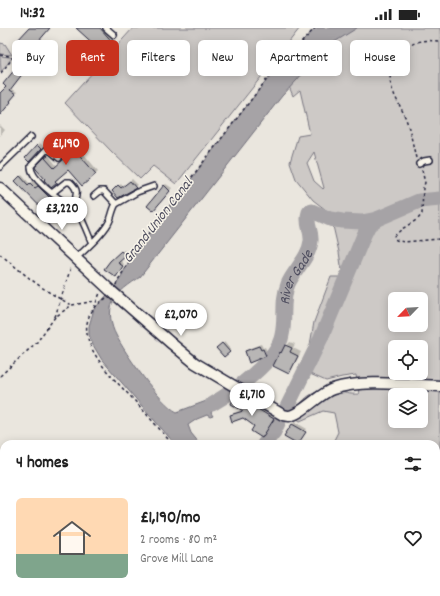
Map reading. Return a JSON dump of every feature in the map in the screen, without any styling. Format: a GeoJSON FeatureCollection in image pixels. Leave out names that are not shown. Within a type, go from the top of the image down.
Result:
{"type":"FeatureCollection","features":[{"type":"Feature","properties":{"kind":"street"},"geometry":{"type":"LineString","coordinates":[[0,188],[125,303],[195,363],[283,415],[289,416],[297,413],[316,398],[331,389],[346,385],[362,383],[440,386]]}},
{"type":"Feature","properties":{"kind":"lane"},"geometry":{"type":"LineString","coordinates":[[106,28],[114,35]]}},
{"type":"Feature","properties":{"kind":"lane"},"geometry":{"type":"LineString","coordinates":[[0,167],[31,137]]}},
{"type":"Feature","properties":{"kind":"lane"},"geometry":{"type":"LineString","coordinates":[[59,158],[51,151],[46,150],[31,166],[32,173],[52,193],[73,207],[79,215],[92,243]]}},
{"type":"Feature","properties":{"kind":"lane"},"geometry":{"type":"LineString","coordinates":[[419,164],[430,160]]}},
{"type":"Feature","properties":{"kind":"lane"},"geometry":{"type":"LineString","coordinates":[[52,193],[66,182],[70,182],[76,187],[77,190],[73,207]]}},
{"type":"Feature","properties":{"kind":"lane"},"geometry":{"type":"LineString","coordinates":[[76,259],[108,225],[116,204],[137,192],[154,186]]}},
{"type":"Feature","properties":{"kind":"lane"},"geometry":{"type":"LineString","coordinates":[[94,196],[100,191],[104,191],[116,204]]}},
{"type":"Feature","properties":{"kind":"path"},"geometry":{"type":"LineString","coordinates":[[94,308],[112,291],[138,247],[267,79],[315,28]]}},
{"type":"Feature","properties":{"kind":"path"},"geometry":{"type":"LineString","coordinates":[[440,41],[421,41],[408,46],[399,57],[391,75],[391,84],[407,121],[416,158],[422,167],[425,183],[423,187],[422,214],[418,219],[394,236],[396,240],[404,242],[440,239]]}},
{"type":"Feature","properties":{"kind":"path"},"geometry":{"type":"LineString","coordinates":[[0,55],[10,56],[13,58],[0,74]]}},
{"type":"Feature","properties":{"kind":"path"},"geometry":{"type":"LineString","coordinates":[[0,254],[40,287],[72,305]]}},
{"type":"Feature","properties":{"kind":"path"},"geometry":{"type":"LineString","coordinates":[[0,376],[37,342],[50,326],[55,317],[60,299],[76,259]]}},
{"type":"Feature","properties":{"kind":"path"},"geometry":{"type":"LineString","coordinates":[[55,317],[72,305],[95,302],[87,324],[87,336],[90,346],[99,361],[168,440]]}},
{"type":"Feature","properties":{"kind":"shaded area"},"geometry":{"type":"Polygon","coordinates":[[[133,28],[300,28],[290,40],[256,40],[256,76],[262,76],[176,184],[153,166],[140,179],[65,103],[89,76],[119,76],[119,43],[133,28]]]}},
{"type":"Feature","properties":{"kind":"shaded area"},"geometry":{"type":"Polygon","coordinates":[[[315,28],[357,28],[338,40],[304,40],[315,28]]]}},
{"type":"Feature","properties":{"kind":"shaded area"},"geometry":{"type":"Polygon","coordinates":[[[354,28],[440,28],[440,440],[334,440],[338,432],[334,413],[323,411],[300,421],[292,415],[304,399],[314,393],[334,391],[359,394],[356,375],[326,381],[310,374],[317,358],[310,345],[314,322],[331,277],[340,277],[343,279],[339,252],[330,213],[313,200],[296,179],[290,162],[298,136],[310,134],[300,90],[293,96],[288,84],[296,76],[342,76],[342,40],[333,40],[354,28]],[[314,152],[307,163],[314,181],[323,189],[324,188],[314,152]]]}},
{"type":"Feature","properties":{"kind":"shaded area"},"geometry":{"type":"Polygon","coordinates":[[[0,43],[5,44],[12,55],[0,54],[0,43]]]}},
{"type":"Feature","properties":{"kind":"shaded area"},"geometry":{"type":"Polygon","coordinates":[[[0,56],[12,58],[1,72],[0,56]]]}},
{"type":"Feature","properties":{"kind":"shaded area"},"geometry":{"type":"Polygon","coordinates":[[[271,76],[300,76],[282,96],[140,277],[121,291],[111,306],[110,314],[112,323],[120,343],[153,389],[170,407],[177,412],[209,400],[225,392],[229,394],[231,398],[213,409],[211,413],[213,416],[210,417],[207,415],[188,425],[191,433],[197,440],[172,440],[102,360],[89,335],[89,326],[94,309],[110,292],[148,234],[271,76]]]}},
{"type":"Feature","properties":{"kind":"shaded area"},"geometry":{"type":"Polygon","coordinates":[[[270,431],[276,434],[272,440],[262,440],[270,431]]]}},
{"type":"Feature","properties":{"kind":"building"},"geometry":{"type":"Polygon","coordinates":[[[29,28],[50,28],[40,40],[18,40],[29,28]]]}},
{"type":"Feature","properties":{"kind":"building"},"geometry":{"type":"Polygon","coordinates":[[[76,28],[100,28],[111,40],[89,40],[76,28]]]}},
{"type":"Feature","properties":{"kind":"building"},"geometry":{"type":"Polygon","coordinates":[[[12,73],[12,76],[21,76],[10,90],[16,94],[0,115],[0,93],[6,87],[3,84],[12,73]]]}},
{"type":"Feature","properties":{"kind":"building"},"geometry":{"type":"Polygon","coordinates":[[[64,139],[96,174],[82,186],[68,170],[55,181],[57,183],[51,188],[35,167],[47,155],[48,156],[45,158],[54,168],[64,159],[62,155],[54,149],[64,139]]]}},
{"type":"Feature","properties":{"kind":"building"},"geometry":{"type":"Polygon","coordinates":[[[37,145],[41,149],[29,162],[25,158],[37,145]]]}},
{"type":"Feature","properties":{"kind":"building"},"geometry":{"type":"Polygon","coordinates":[[[20,176],[28,185],[30,183],[35,188],[38,186],[61,209],[64,207],[71,215],[63,222],[58,217],[54,221],[15,181],[20,176]]]}},
{"type":"Feature","properties":{"kind":"building"},"geometry":{"type":"Polygon","coordinates":[[[130,181],[136,188],[118,198],[112,191],[118,185],[121,188],[130,181]]]}},
{"type":"Feature","properties":{"kind":"building"},"geometry":{"type":"Polygon","coordinates":[[[164,185],[170,191],[153,211],[147,206],[164,185]]]}},
{"type":"Feature","properties":{"kind":"building"},"geometry":{"type":"Polygon","coordinates":[[[121,251],[126,256],[118,263],[123,266],[116,277],[104,269],[121,251]]]}},
{"type":"Feature","properties":{"kind":"building"},"geometry":{"type":"Polygon","coordinates":[[[222,343],[230,352],[224,357],[216,348],[222,343]]]}},
{"type":"Feature","properties":{"kind":"building"},"geometry":{"type":"Polygon","coordinates":[[[285,345],[292,348],[290,352],[298,356],[289,374],[273,366],[285,345]]]}},
{"type":"Feature","properties":{"kind":"building"},"geometry":{"type":"Polygon","coordinates":[[[259,346],[261,350],[263,349],[266,356],[249,363],[245,351],[259,346]]]}},
{"type":"Feature","properties":{"kind":"building"},"geometry":{"type":"Polygon","coordinates":[[[235,395],[274,419],[262,438],[251,431],[254,426],[243,418],[232,422],[230,415],[243,411],[231,404],[235,395]]]}},
{"type":"Feature","properties":{"kind":"building"},"geometry":{"type":"Polygon","coordinates":[[[292,424],[306,432],[301,440],[291,440],[284,436],[292,424]]]}},
{"type":"Feature","properties":{"kind":"waterway","name":"River Gade"},"geometry":{"type":"LineString","coordinates":[[212,404],[231,392],[264,365],[279,345],[283,329],[286,290],[310,247],[311,237],[308,220],[309,212],[312,211],[330,219],[362,222],[377,219],[419,201],[440,199]]}},
{"type":"Feature","properties":{"kind":"waterway"},"geometry":{"type":"LineString","coordinates":[[285,411],[321,338],[364,235],[369,225],[377,219]]}},
{"type":"Feature","properties":{"kind":"waterway"},"geometry":{"type":"LineString","coordinates":[[267,440],[274,432],[279,421]]}},
{"type":"Feature","properties":{"kind":"water label","name":"Grand Union Canal"},"geometry":{"type":"Point","coordinates":[157,220]}}]}
